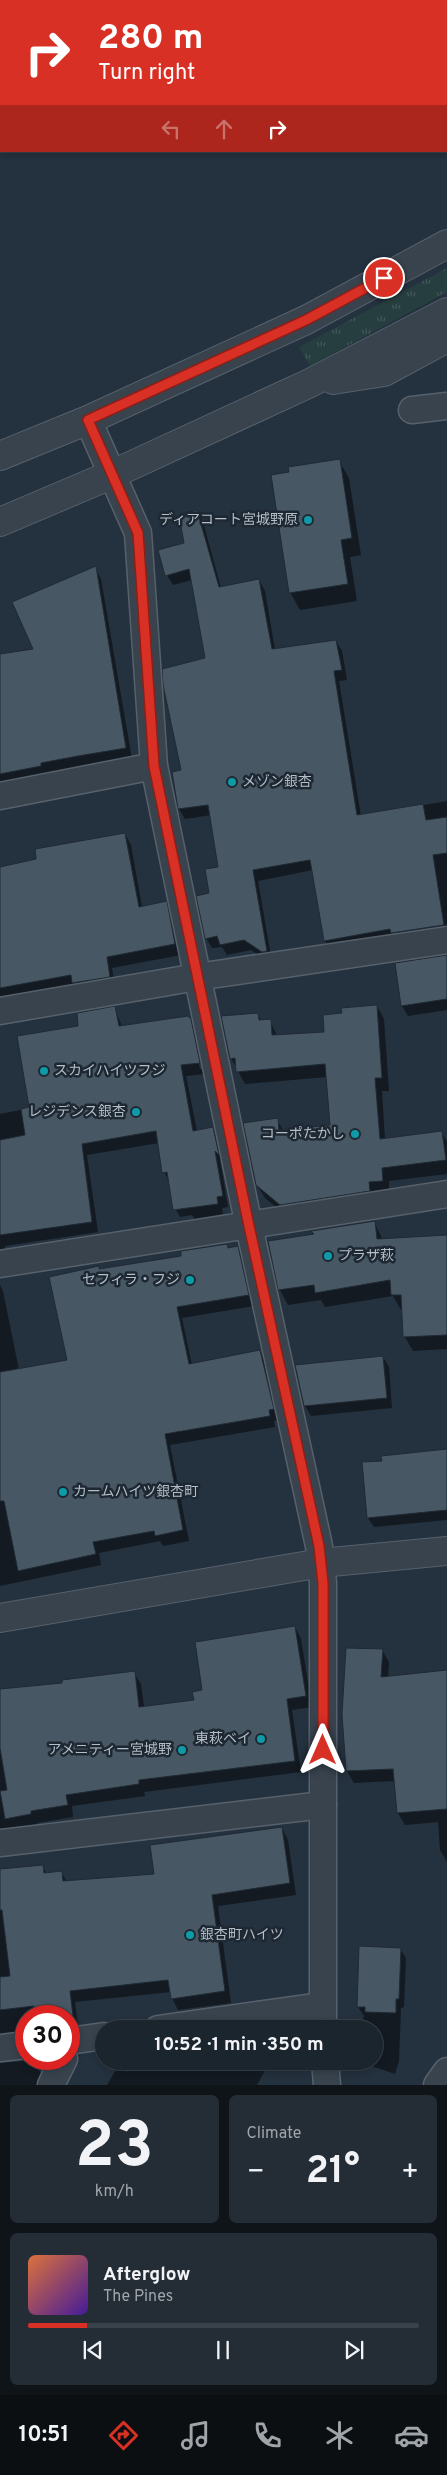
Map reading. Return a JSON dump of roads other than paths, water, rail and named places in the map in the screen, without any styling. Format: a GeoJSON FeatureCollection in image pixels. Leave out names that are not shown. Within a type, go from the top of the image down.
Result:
{"type":"FeatureCollection","features":[{"type":"Feature","properties":{"kind":"street"},"geometry":{"type":"LineString","coordinates":[[0,456],[88,420],[306,320],[447,244]]}},
{"type":"Feature","properties":{"kind":"street"},"geometry":{"type":"LineString","coordinates":[[0,522],[112,474],[310,383],[447,312]]}},
{"type":"Feature","properties":{"kind":"street"},"geometry":{"type":"LineString","coordinates":[[310,383],[384,372],[447,338]]}},
{"type":"Feature","properties":{"kind":"street"},"geometry":{"type":"LineString","coordinates":[[412,410],[447,406]]}},
{"type":"Feature","properties":{"kind":"street"},"geometry":{"type":"LineString","coordinates":[[88,420],[138,533],[154,766],[249,1226],[319,1546],[323,1583],[322,2018],[292,2020]]}},
{"type":"Feature","properties":{"kind":"street"},"geometry":{"type":"LineString","coordinates":[[0,796],[154,766]]}},
{"type":"Feature","properties":{"kind":"street"},"geometry":{"type":"LineString","coordinates":[[0,1011],[197,977],[447,940]]}},
{"type":"Feature","properties":{"kind":"street"},"geometry":{"type":"LineString","coordinates":[[0,1264],[447,1194]]}},
{"type":"Feature","properties":{"kind":"street"},"geometry":{"type":"LineString","coordinates":[[0,1618],[321,1563],[447,1551]]}},
{"type":"Feature","properties":{"kind":"street"},"geometry":{"type":"LineString","coordinates":[[0,1843],[323,1805]]}},
{"type":"Feature","properties":{"kind":"street"},"geometry":{"type":"LineString","coordinates":[[80,2044],[95,2039]]}},
{"type":"Feature","properties":{"kind":"street"},"geometry":{"type":"LineString","coordinates":[[0,2048],[15,2046]]}},
{"type":"Feature","properties":{"kind":"street"},"geometry":{"type":"LineString","coordinates":[[51,2085],[58,2070]]}},
{"type":"Feature","properties":{"kind":"street"},"geometry":{"type":"LineString","coordinates":[[326,2070],[327,2085]]}},
{"type":"Feature","properties":{"kind":"street"},"geometry":{"type":"LineString","coordinates":[[437,2085],[447,2071]]}},
{"type":"Feature","properties":{"kind":"place","name":"ディアコート宮城野原"},"geometry":{"type":"Point","coordinates":[308,520]}},
{"type":"Feature","properties":{"kind":"place","name":"メゾン銀杏"},"geometry":{"type":"Point","coordinates":[232,782]}},
{"type":"Feature","properties":{"kind":"place","name":"スカイハイツフジ"},"geometry":{"type":"Point","coordinates":[44,1071]}},
{"type":"Feature","properties":{"kind":"place","name":"レジデンス銀杏"},"geometry":{"type":"Point","coordinates":[136,1112]}},
{"type":"Feature","properties":{"kind":"place","name":"コーポたかし"},"geometry":{"type":"Point","coordinates":[355,1134]}},
{"type":"Feature","properties":{"kind":"place","name":"プラザ萩"},"geometry":{"type":"Point","coordinates":[328,1256]}},
{"type":"Feature","properties":{"kind":"place","name":"セフィラ・フジ"},"geometry":{"type":"Point","coordinates":[190,1280]}},
{"type":"Feature","properties":{"kind":"place","name":"カームハイツ銀杏町"},"geometry":{"type":"Point","coordinates":[63,1492]}},
{"type":"Feature","properties":{"kind":"place","name":"東萩ベイ"},"geometry":{"type":"Point","coordinates":[261,1739]}},
{"type":"Feature","properties":{"kind":"place","name":"アメニティー宮城野"},"geometry":{"type":"Point","coordinates":[182,1750]}},
{"type":"Feature","properties":{"kind":"place","name":"銀杏町ハイツ"},"geometry":{"type":"Point","coordinates":[190,1935]}}]}
